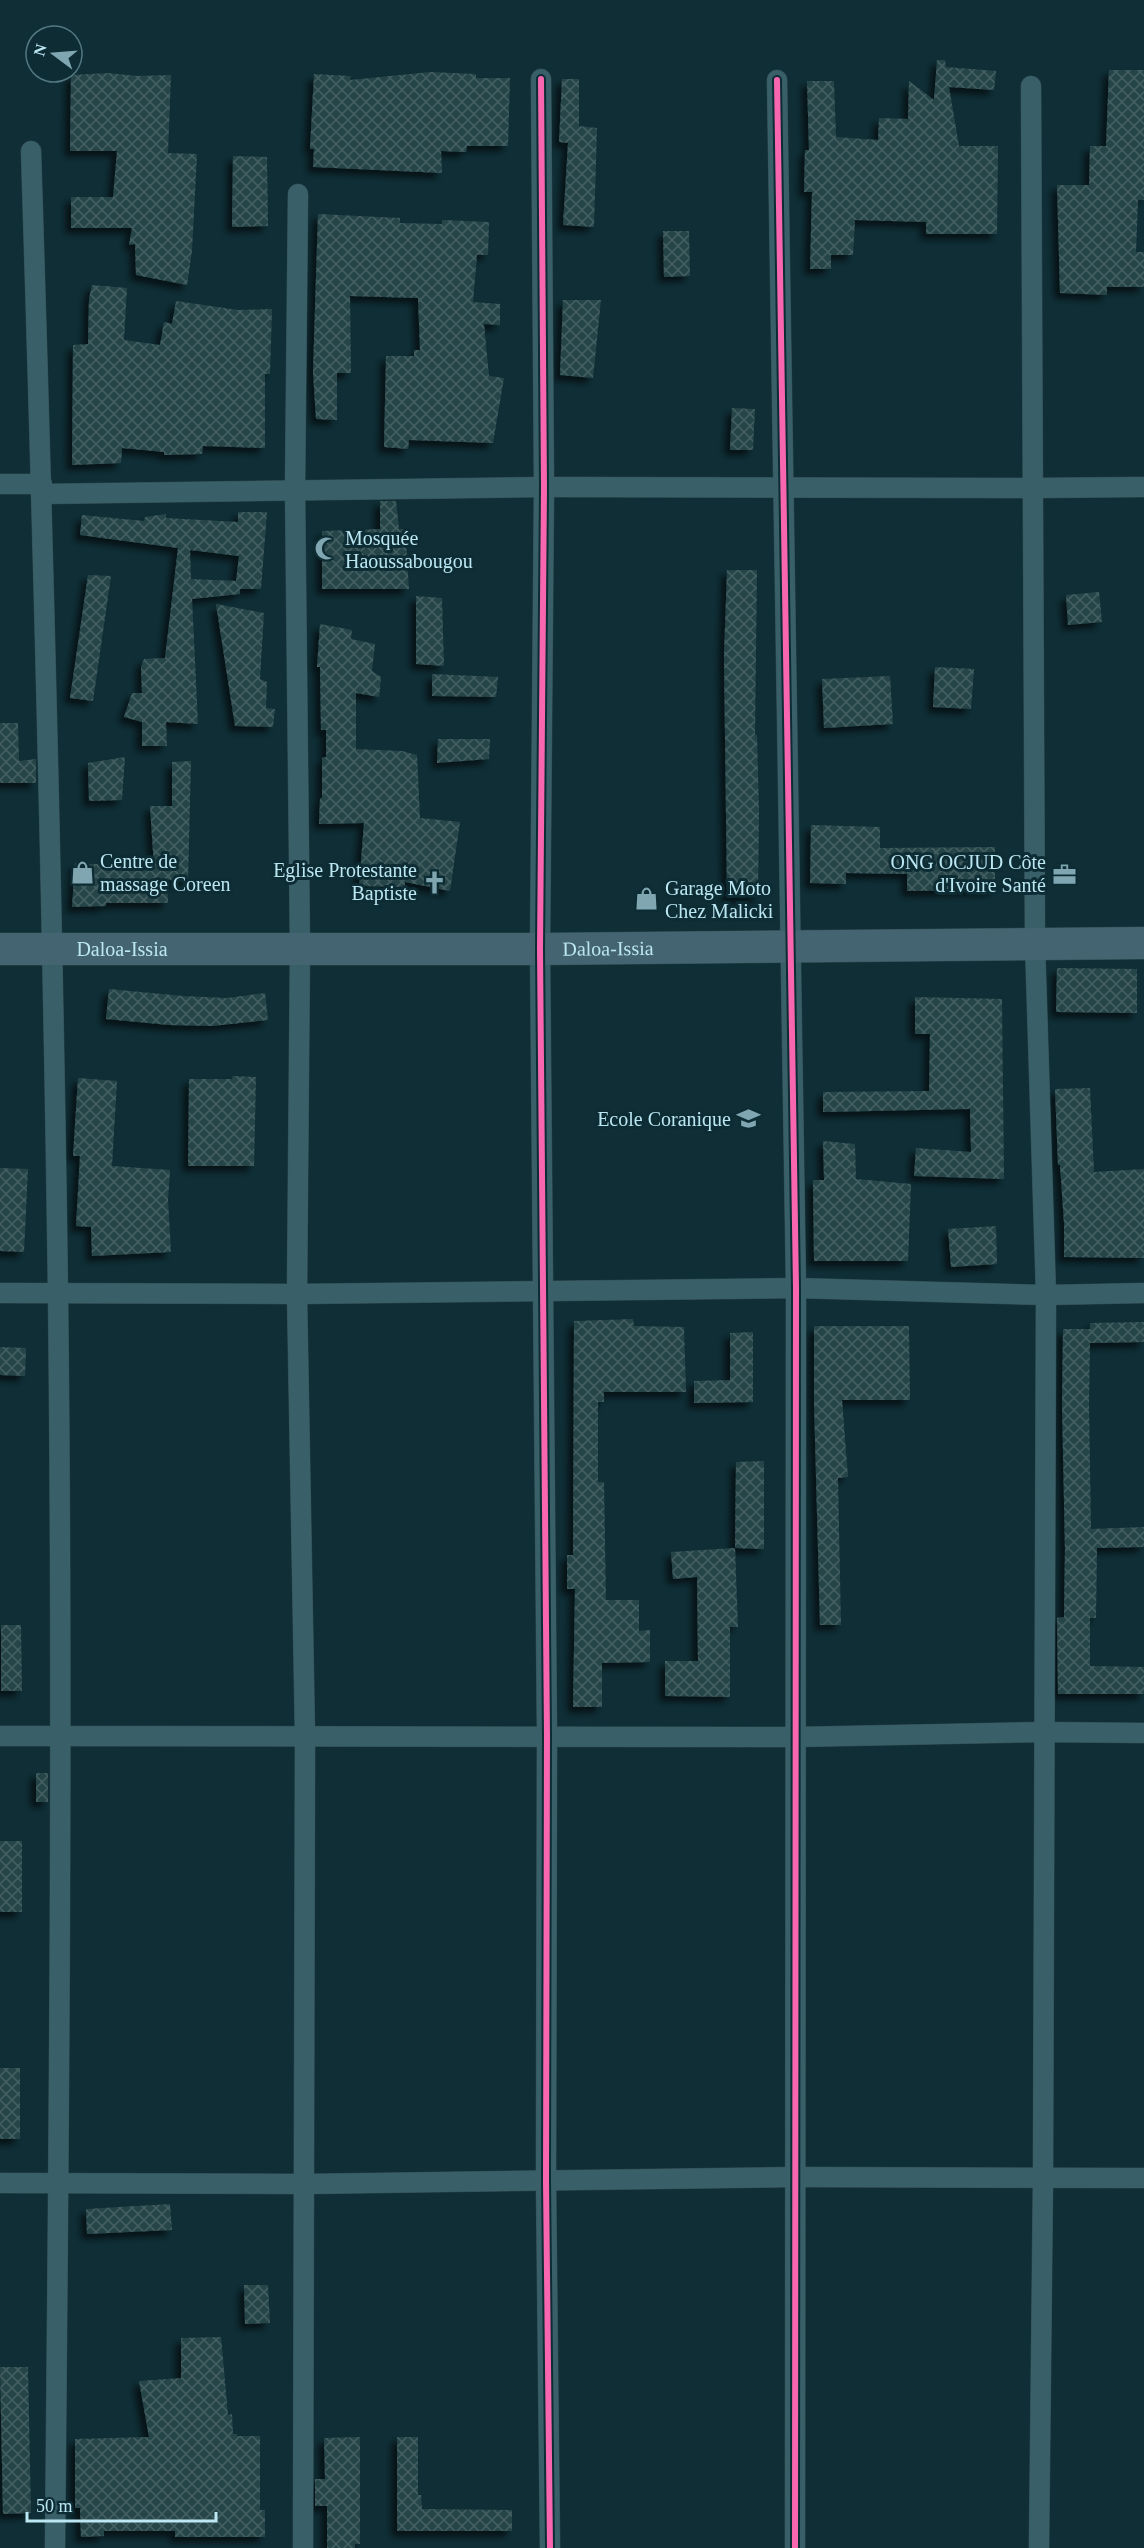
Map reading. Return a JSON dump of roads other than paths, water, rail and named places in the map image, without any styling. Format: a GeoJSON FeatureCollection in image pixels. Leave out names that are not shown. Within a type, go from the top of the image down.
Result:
{"type":"FeatureCollection","features":[{"type":"Feature","properties":{"kind":"main road","name":"Daloa-Issia"},"geometry":{"type":"LineString","coordinates":[[0,949],[540,949],[1144,943]]}},
{"type":"Feature","properties":{"kind":"street"},"geometry":{"type":"LineString","coordinates":[[541,79],[544,487],[540,949],[545,1293],[546,2181],[550,2548]]}},
{"type":"Feature","properties":{"kind":"street"},"geometry":{"type":"LineString","coordinates":[[777,80],[796,1288],[795,2548]]}},
{"type":"Feature","properties":{"kind":"street"},"geometry":{"type":"LineString","coordinates":[[1031,86],[1035,943],[1046,1295],[1043,2178],[1038,2548]]}},
{"type":"Feature","properties":{"kind":"street"},"geometry":{"type":"LineString","coordinates":[[31,152],[41,489],[58,1294],[61,1735],[55,2548]]}},
{"type":"Feature","properties":{"kind":"street"},"geometry":{"type":"LineString","coordinates":[[298,194],[295,489],[300,948],[297,1294],[305,1736],[303,2548]]}},
{"type":"Feature","properties":{"kind":"street"},"geometry":{"type":"LineString","coordinates":[[0,484],[41,489],[1144,486]]}},
{"type":"Feature","properties":{"kind":"street"},"geometry":{"type":"LineString","coordinates":[[0,1293],[545,1293],[796,1288],[1046,1295],[1144,1293]]}},
{"type":"Feature","properties":{"kind":"street"},"geometry":{"type":"LineString","coordinates":[[0,1736],[796,1737],[1044,1732],[1144,1733]]}},
{"type":"Feature","properties":{"kind":"street"},"geometry":{"type":"LineString","coordinates":[[0,2183],[305,2184],[795,2177],[1144,2178]]}},
{"type":"Feature","properties":{"kind":"place","name":"Mosquée Haoussabougou"},"geometry":{"type":"Point","coordinates":[327,549]}},
{"type":"Feature","properties":{"kind":"place","name":"Centre de massage Coreen"},"geometry":{"type":"Point","coordinates":[82,872]}},
{"type":"Feature","properties":{"kind":"place","name":"ONG OCJUD Côte d'Ivoire Santé"},"geometry":{"type":"Point","coordinates":[1064,874]}},
{"type":"Feature","properties":{"kind":"place","name":"Eglise Protestante Baptiste"},"geometry":{"type":"Point","coordinates":[435,882]}},
{"type":"Feature","properties":{"kind":"place","name":"Garage Moto Chez Malicki"},"geometry":{"type":"Point","coordinates":[647,899]}},
{"type":"Feature","properties":{"kind":"place","name":"Ecole Coranique"},"geometry":{"type":"Point","coordinates":[749,1119]}}]}
